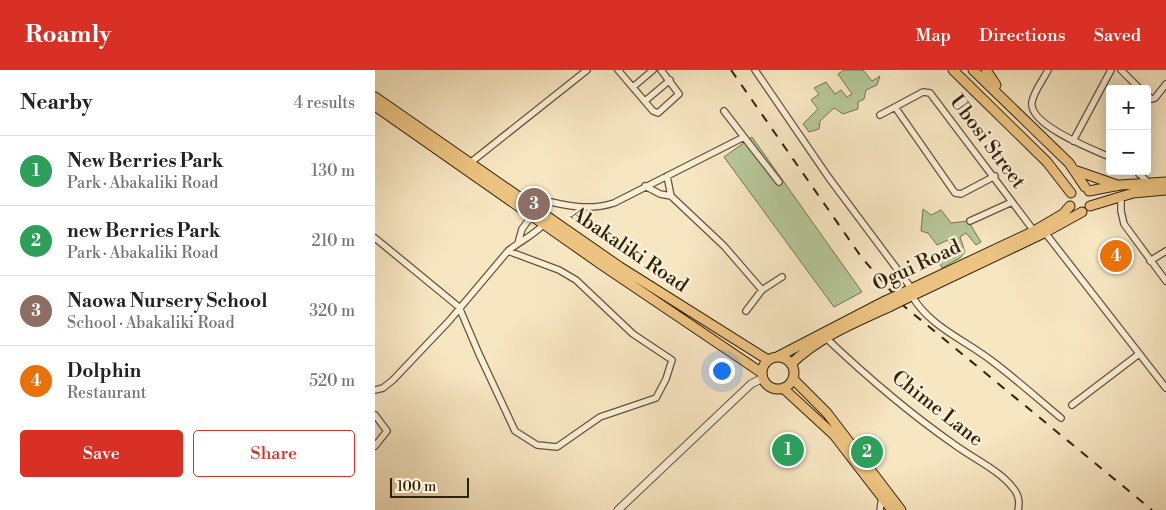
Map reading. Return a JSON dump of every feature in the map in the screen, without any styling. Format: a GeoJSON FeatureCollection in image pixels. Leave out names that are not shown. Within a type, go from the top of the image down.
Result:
{"type":"FeatureCollection","features":[{"type":"Feature","properties":{"kind":"main road"},"geometry":{"type":"LineString","coordinates":[[970,86],[979,71],[1076,171],[1092,199],[1091,206]]}},
{"type":"Feature","properties":{"kind":"main road"},"geometry":{"type":"LineString","coordinates":[[959,72],[970,86],[1047,162],[1071,193]]}},
{"type":"Feature","properties":{"kind":"main road","name":"Abakaliki Road"},"geometry":{"type":"LineString","coordinates":[[375,97],[470,163],[547,221],[763,375]]}},
{"type":"Feature","properties":{"kind":"main road","name":"Abakaliki Road"},"geometry":{"type":"LineString","coordinates":[[375,106],[537,212]]}},
{"type":"Feature","properties":{"kind":"main road"},"geometry":{"type":"LineString","coordinates":[[1076,171],[1120,186]]}},
{"type":"Feature","properties":{"kind":"main road"},"geometry":{"type":"LineString","coordinates":[[1166,182],[1087,189],[1075,188],[1071,193],[1070,206],[1082,212],[1091,206],[1133,193],[1166,190]]}},
{"type":"Feature","properties":{"kind":"main road","name":"Ogui Road"},"geometry":{"type":"LineString","coordinates":[[1040,230],[1063,214],[1070,206]]}},
{"type":"Feature","properties":{"kind":"main road","name":"Ogui Road"},"geometry":{"type":"LineString","coordinates":[[772,358],[1040,230],[1082,212]]}},
{"type":"Feature","properties":{"kind":"main road","name":"Abakaliki Road"},"geometry":{"type":"LineString","coordinates":[[547,221],[637,278],[772,358]]}},
{"type":"Feature","properties":{"kind":"main road","name":"Ogui Road"},"geometry":{"type":"LineString","coordinates":[[791,364],[805,350],[825,337],[887,304]]}},
{"type":"Feature","properties":{"kind":"main road"},"geometry":{"type":"LineString","coordinates":[[783,388],[793,379],[794,371],[791,364],[783,358],[772,358],[763,375],[772,387],[783,388],[838,433]]}},
{"type":"Feature","properties":{"kind":"main road"},"geometry":{"type":"LineString","coordinates":[[793,379],[885,493],[901,510]]}},
{"type":"Feature","properties":{"kind":"main road"},"geometry":{"type":"LineString","coordinates":[[885,493],[892,510]]}},
{"type":"Feature","properties":{"kind":"street"},"geometry":{"type":"LineString","coordinates":[[470,163],[587,70]]}},
{"type":"Feature","properties":{"kind":"street"},"geometry":{"type":"LineString","coordinates":[[618,70],[653,111],[658,113],[678,96],[678,91],[661,70]]}},
{"type":"Feature","properties":{"kind":"street"},"geometry":{"type":"LineString","coordinates":[[633,87],[653,70]]}},
{"type":"Feature","properties":{"kind":"street"},"geometry":{"type":"LineString","coordinates":[[755,70],[829,178],[912,292],[925,314],[967,346],[992,361],[1061,418]]}},
{"type":"Feature","properties":{"kind":"street"},"geometry":{"type":"LineString","coordinates":[[1047,70],[1032,102],[1033,110],[1050,126],[1073,141],[1106,155]]}},
{"type":"Feature","properties":{"kind":"street"},"geometry":{"type":"LineString","coordinates":[[1073,141],[1111,70]]}},
{"type":"Feature","properties":{"kind":"street"},"geometry":{"type":"LineString","coordinates":[[1121,70],[1137,85]]}},
{"type":"Feature","properties":{"kind":"street"},"geometry":{"type":"LineString","coordinates":[[645,102],[670,80]]}},
{"type":"Feature","properties":{"kind":"street"},"geometry":{"type":"LineString","coordinates":[[1151,99],[1155,98],[1166,84]]}},
{"type":"Feature","properties":{"kind":"street","name":"Ubosi Street"},"geometry":{"type":"LineString","coordinates":[[879,115],[923,92],[930,93],[995,176],[1012,202],[1040,230],[1166,388]]}},
{"type":"Feature","properties":{"kind":"street"},"geometry":{"type":"LineString","coordinates":[[895,107],[955,193],[961,194],[995,176]]}},
{"type":"Feature","properties":{"kind":"street"},"geometry":{"type":"LineString","coordinates":[[724,110],[779,182]]}},
{"type":"Feature","properties":{"kind":"street"},"geometry":{"type":"LineString","coordinates":[[517,243],[522,228],[537,212],[551,202],[582,208],[603,206],[744,137]]}},
{"type":"Feature","properties":{"kind":"street"},"geometry":{"type":"LineString","coordinates":[[1140,175],[1149,183]]}},
{"type":"Feature","properties":{"kind":"street"},"geometry":{"type":"LineString","coordinates":[[667,176],[671,196]]}},
{"type":"Feature","properties":{"kind":"street"},"geometry":{"type":"LineString","coordinates":[[645,186],[660,194],[671,196],[724,246],[763,290]]}},
{"type":"Feature","properties":{"kind":"street"},"geometry":{"type":"LineString","coordinates":[[1121,197],[1121,211],[1125,224],[1166,281]]}},
{"type":"Feature","properties":{"kind":"street"},"geometry":{"type":"LineString","coordinates":[[970,221],[1012,202]]}},
{"type":"Feature","properties":{"kind":"street"},"geometry":{"type":"LineString","coordinates":[[375,391],[383,388],[393,380],[508,251],[517,243],[533,235],[547,221]]}},
{"type":"Feature","properties":{"kind":"street"},"geometry":{"type":"LineString","coordinates":[[375,238],[459,307],[471,338],[515,431],[537,445],[557,448],[600,418],[656,398],[672,360],[633,334],[576,280],[559,270],[508,251]]}},
{"type":"Feature","properties":{"kind":"street"},"geometry":{"type":"LineString","coordinates":[[1150,261],[1166,251]]}},
{"type":"Feature","properties":{"kind":"street"},"geometry":{"type":"LineString","coordinates":[[746,311],[763,290],[782,277]]}},
{"type":"Feature","properties":{"kind":"street","name":"Chime Lane"},"geometry":{"type":"LineString","coordinates":[[825,337],[905,408],[1007,483],[1019,498],[1019,510]]}},
{"type":"Feature","properties":{"kind":"street"},"geometry":{"type":"LineString","coordinates":[[1072,405],[1139,354]]}},
{"type":"Feature","properties":{"kind":"street"},"geometry":{"type":"LineString","coordinates":[[618,510],[763,375]]}},
{"type":"Feature","properties":{"kind":"street"},"geometry":{"type":"LineString","coordinates":[[375,415],[387,430],[375,446]]}},
{"type":"Feature","properties":{"kind":"street"},"geometry":{"type":"LineString","coordinates":[[880,510],[885,493]]}},
{"type":"Feature","properties":{"kind":"green space"},"geometry":{"type":"Polygon","coordinates":[[[844,70],[863,70],[872,81],[880,76],[877,85],[866,90],[864,99],[858,102],[858,109],[843,114],[834,108],[820,121],[819,129],[809,132],[803,124],[818,109],[811,100],[819,94],[814,88],[826,82],[835,94],[841,90],[847,97],[852,94],[838,74],[844,70]]]}},
{"type":"Feature","properties":{"kind":"green space"},"geometry":{"type":"Polygon","coordinates":[[[752,137],[862,292],[834,307],[724,157],[752,137]]]}},
{"type":"Feature","properties":{"kind":"green space"},"geometry":{"type":"Polygon","coordinates":[[[923,209],[931,215],[941,210],[951,223],[968,221],[981,242],[976,245],[966,233],[960,237],[965,252],[960,258],[942,268],[939,262],[955,251],[948,240],[937,245],[928,233],[921,231],[923,209]]]}},
{"type":"Feature","properties":{"kind":"railway"},"geometry":{"type":"LineString","coordinates":[[731,70],[862,258],[905,307],[1152,510]]}},
{"type":"Feature","properties":{"kind":"place","name":"Naowa Nursery School"},"geometry":{"type":"Point","coordinates":[534,204]}},
{"type":"Feature","properties":{"kind":"place","name":"Dolphin"},"geometry":{"type":"Point","coordinates":[1116,256]}},
{"type":"Feature","properties":{"kind":"place","name":"New Berries Park"},"geometry":{"type":"Point","coordinates":[788,450]}},
{"type":"Feature","properties":{"kind":"place","name":"new Berries Park"},"geometry":{"type":"Point","coordinates":[867,452]}}]}
